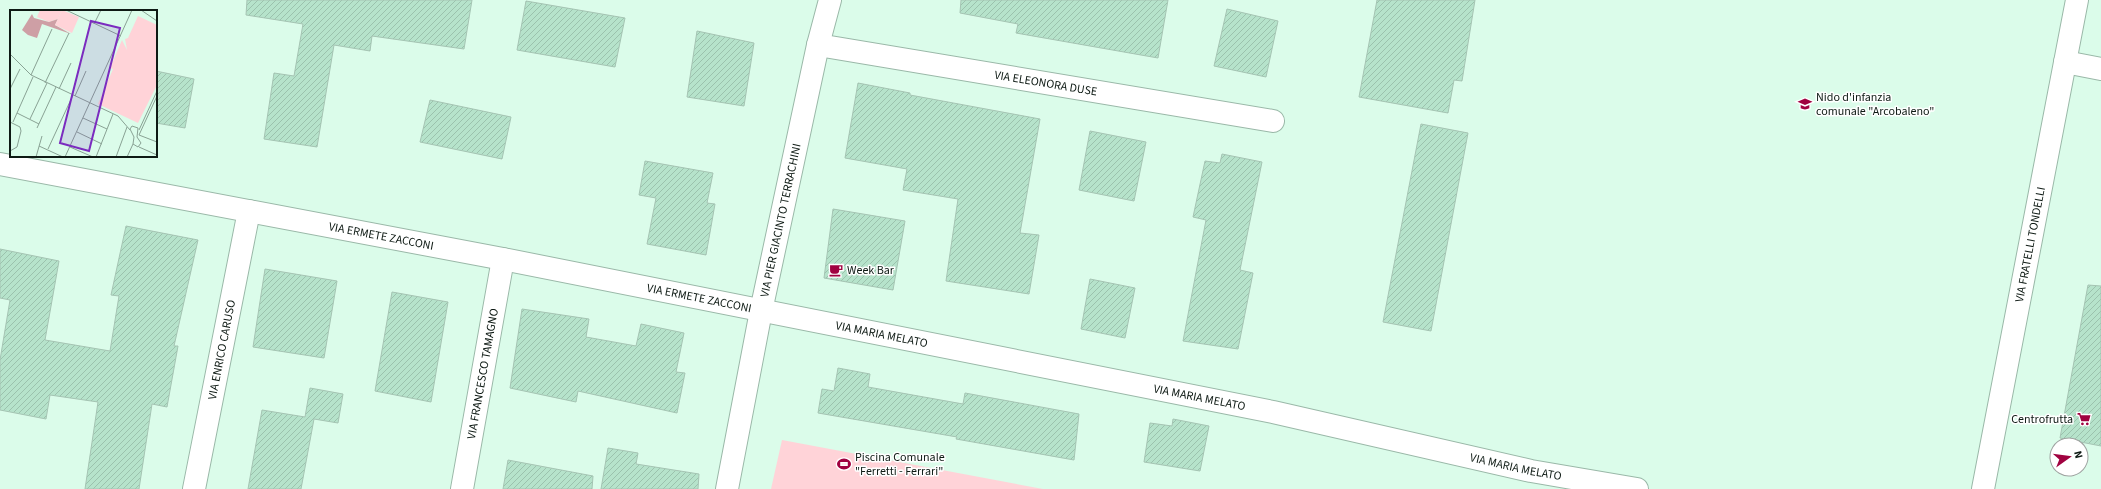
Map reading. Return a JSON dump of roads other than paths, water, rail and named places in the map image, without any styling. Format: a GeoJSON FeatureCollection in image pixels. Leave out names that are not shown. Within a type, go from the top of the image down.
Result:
{"type":"FeatureCollection","features":[{"type":"Feature","properties":{"kind":"street","name":"VIA PIER GIACINTO TERRACHINI"},"geometry":{"type":"LineString","coordinates":[[727,489],[761,311],[827,0]]}},
{"type":"Feature","properties":{"kind":"street","name":"VIA FRATELLI TONDELLI"},"geometry":{"type":"LineString","coordinates":[[1983,489],[2077,0]]}},
{"type":"Feature","properties":{"kind":"street","name":"VIA ELEONORA DUSE"},"geometry":{"type":"LineString","coordinates":[[818,46],[1273,121]]}},
{"type":"Feature","properties":{"kind":"street"},"geometry":{"type":"LineString","coordinates":[[2065,62],[2101,69]]}},
{"type":"Feature","properties":{"kind":"street","name":"VIA ERMETE ZACCONI"},"geometry":{"type":"LineString","coordinates":[[0,164],[503,259],[761,311]]}},
{"type":"Feature","properties":{"kind":"street","name":"VIA ENRICO CARUSO"},"geometry":{"type":"LineString","coordinates":[[194,489],[249,211]]}},
{"type":"Feature","properties":{"kind":"street","name":"VIA FRANCESCO TAMAGNO"},"geometry":{"type":"LineString","coordinates":[[462,489],[503,259]]}},
{"type":"Feature","properties":{"kind":"street","name":"VIA MARIA MELATO"},"geometry":{"type":"LineString","coordinates":[[761,311],[1273,412],[1532,471],[1637,489]]}},
{"type":"Feature","properties":{"kind":"place","name":"Nido d'infanzia comunale \"Arcobaleno\""},"geometry":{"type":"Point","coordinates":[1805,104]}},
{"type":"Feature","properties":{"kind":"place","name":"Week Bar"},"geometry":{"type":"Point","coordinates":[836,270]}},
{"type":"Feature","properties":{"kind":"place","name":"Centrofrutta"},"geometry":{"type":"Point","coordinates":[2084,419]}},
{"type":"Feature","properties":{"kind":"place","name":"Piscina Comunale \"Ferretti - Ferrari\""},"geometry":{"type":"Point","coordinates":[844,464]}}]}
